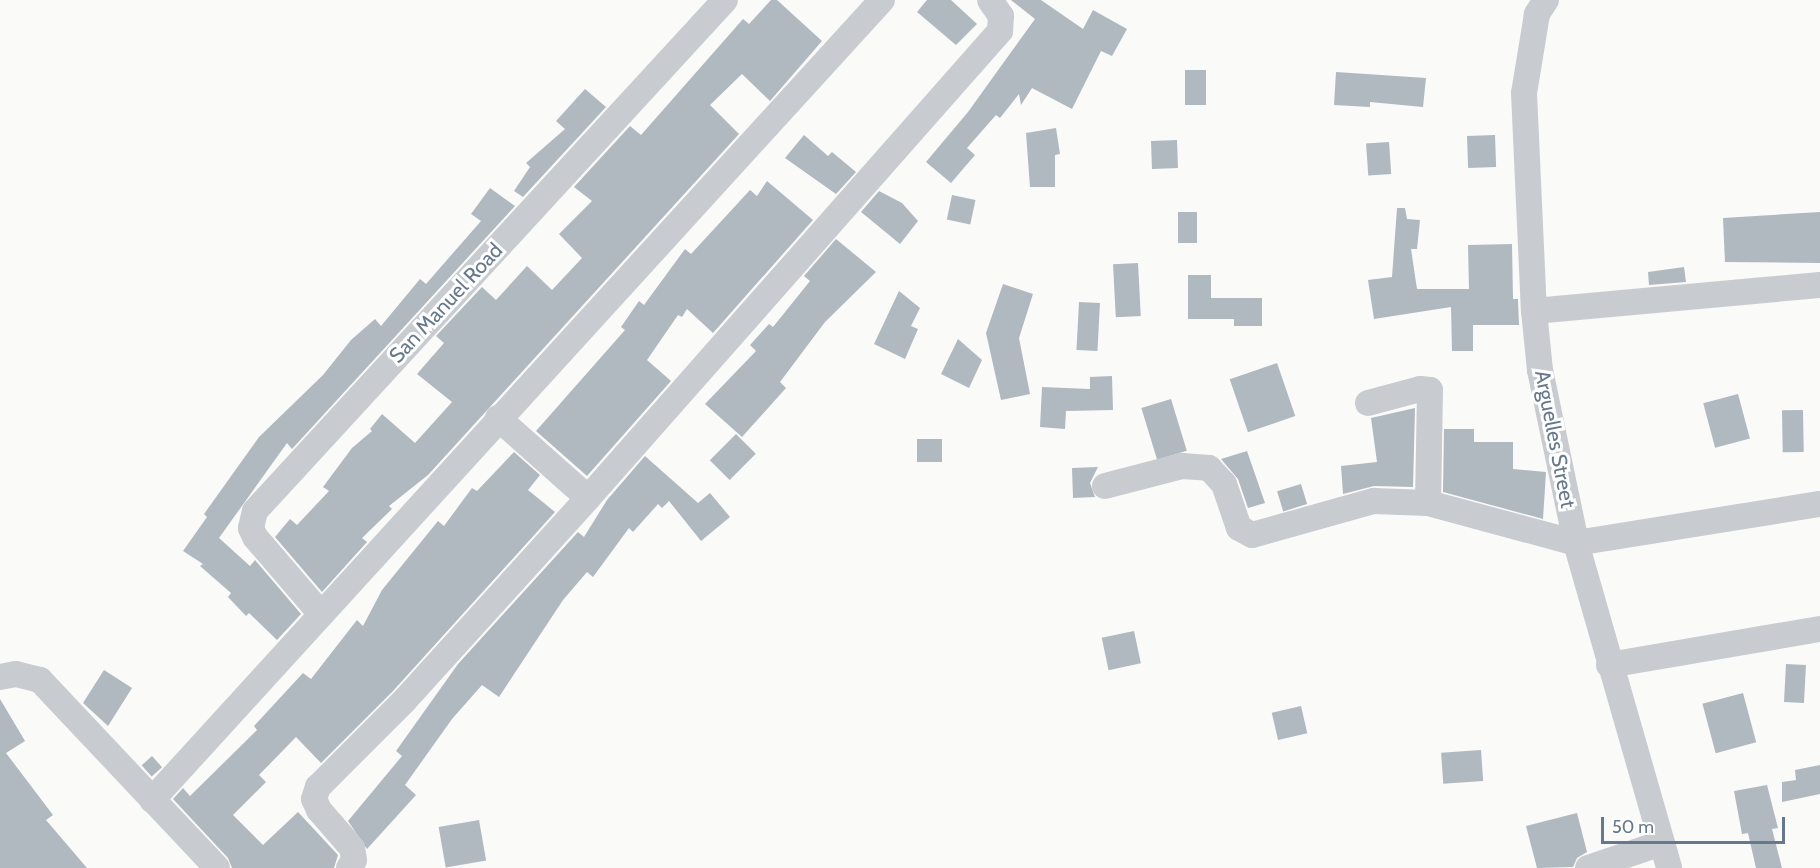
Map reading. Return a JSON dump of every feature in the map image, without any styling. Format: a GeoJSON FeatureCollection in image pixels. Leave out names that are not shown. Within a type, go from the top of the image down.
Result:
{"type":"FeatureCollection","features":[{"type":"Feature","properties":{"kind":"street","name":"San Manuel Road"},"geometry":{"type":"LineString","coordinates":[[321,614],[255,537],[251,528],[255,511],[724,0]]}},
{"type":"Feature","properties":{"kind":"street"},"geometry":{"type":"LineString","coordinates":[[152,800],[498,418],[882,0]]}},
{"type":"Feature","properties":{"kind":"street"},"geometry":{"type":"LineString","coordinates":[[349,868],[354,860],[351,848],[319,810],[314,799],[318,787],[404,701],[588,498],[1000,31],[1001,16],[990,0]]}},
{"type":"Feature","properties":{"kind":"street","name":"Arguelles Street"},"geometry":{"type":"LineString","coordinates":[[1546,0],[1537,14],[1524,93],[1534,311],[1551,434],[1576,543],[1609,665],[1669,868]]}},
{"type":"Feature","properties":{"kind":"street"},"geometry":{"type":"LineString","coordinates":[[1534,311],[1820,285]]}},
{"type":"Feature","properties":{"kind":"street"},"geometry":{"type":"LineString","coordinates":[[1368,403],[1420,389],[1430,390],[1428,503]]}},
{"type":"Feature","properties":{"kind":"street"},"geometry":{"type":"LineString","coordinates":[[498,418],[588,498]]}},
{"type":"Feature","properties":{"kind":"street"},"geometry":{"type":"LineString","coordinates":[[1105,486],[1182,466],[1209,468],[1224,484],[1239,528],[1252,535],[1374,501],[1428,503],[1576,543],[1820,504]]}},
{"type":"Feature","properties":{"kind":"street"},"geometry":{"type":"LineString","coordinates":[[1609,665],[1820,629]]}},
{"type":"Feature","properties":{"kind":"street"},"geometry":{"type":"LineString","coordinates":[[0,677],[16,674],[40,680],[216,868]]}},
{"type":"Feature","properties":{"kind":"street"},"geometry":{"type":"LineString","coordinates":[[1588,868],[1662,843]]}},
{"type":"Feature","properties":{"kind":"building"},"geometry":{"type":"Polygon","coordinates":[[[771,0],[777,0],[822,41],[770,101],[742,74],[710,105],[739,134],[428,475],[389,506],[392,509],[362,538],[367,542],[322,592],[275,537],[290,519],[297,525],[329,491],[323,487],[352,448],[372,431],[370,429],[382,414],[415,443],[452,402],[417,374],[444,343],[436,336],[482,287],[496,300],[527,266],[552,290],[582,258],[559,234],[592,201],[574,187],[630,126],[641,135],[743,19],[749,24],[771,0]]]}},
{"type":"Feature","properties":{"kind":"building"},"geometry":{"type":"Polygon","coordinates":[[[927,0],[951,0],[977,24],[956,45],[917,12],[927,0]]]}},
{"type":"Feature","properties":{"kind":"building"},"geometry":{"type":"Polygon","coordinates":[[[1011,0],[1041,0],[1083,29],[1093,10],[1127,29],[1112,56],[1101,51],[1072,109],[1032,88],[1021,105],[1019,94],[1000,118],[996,115],[967,148],[975,155],[951,183],[926,162],[968,112],[1035,19],[1011,0]]]}},
{"type":"Feature","properties":{"kind":"building"},"geometry":{"type":"Polygon","coordinates":[[[1185,70],[1206,70],[1206,105],[1185,105],[1185,70]]]}},
{"type":"Feature","properties":{"kind":"building"},"geometry":{"type":"Polygon","coordinates":[[[1336,72],[1426,78],[1423,107],[1370,102],[1370,107],[1334,105],[1336,72]]]}},
{"type":"Feature","properties":{"kind":"building"},"geometry":{"type":"Polygon","coordinates":[[[585,89],[606,107],[523,197],[514,191],[530,167],[526,163],[565,129],[556,121],[585,89]]]}},
{"type":"Feature","properties":{"kind":"building"},"geometry":{"type":"Polygon","coordinates":[[[1056,128],[1060,154],[1055,155],[1055,187],[1030,187],[1026,133],[1056,128]]]}},
{"type":"Feature","properties":{"kind":"building"},"geometry":{"type":"Polygon","coordinates":[[[804,135],[828,156],[832,152],[856,172],[836,194],[785,158],[804,135]]]}},
{"type":"Feature","properties":{"kind":"building"},"geometry":{"type":"Polygon","coordinates":[[[1495,135],[1496,167],[1468,168],[1467,136],[1495,135]]]}},
{"type":"Feature","properties":{"kind":"building"},"geometry":{"type":"Polygon","coordinates":[[[1177,140],[1178,168],[1152,169],[1151,141],[1177,140]]]}},
{"type":"Feature","properties":{"kind":"building"},"geometry":{"type":"Polygon","coordinates":[[[1389,142],[1391,174],[1368,176],[1366,144],[1389,142]]]}},
{"type":"Feature","properties":{"kind":"building"},"geometry":{"type":"Polygon","coordinates":[[[767,181],[813,220],[713,333],[687,309],[682,317],[678,315],[647,360],[671,381],[587,476],[536,431],[625,330],[621,327],[639,301],[644,305],[685,249],[691,254],[750,190],[757,196],[767,181]]]}},
{"type":"Feature","properties":{"kind":"building"},"geometry":{"type":"Polygon","coordinates":[[[490,188],[515,206],[292,449],[287,443],[219,538],[250,566],[255,560],[301,614],[277,640],[249,613],[246,616],[228,597],[231,593],[200,566],[203,564],[183,551],[207,517],[204,514],[259,437],[323,375],[351,340],[375,319],[381,326],[420,279],[426,284],[481,221],[471,214],[490,188]]]}},
{"type":"Feature","properties":{"kind":"building"},"geometry":{"type":"Polygon","coordinates":[[[879,191],[902,203],[918,221],[900,244],[861,212],[879,191]]]}},
{"type":"Feature","properties":{"kind":"building"},"geometry":{"type":"Polygon","coordinates":[[[952,195],[975,200],[970,224],[947,219],[952,195]]]}},
{"type":"Feature","properties":{"kind":"building"},"geometry":{"type":"Polygon","coordinates":[[[1397,208],[1405,208],[1407,219],[1420,220],[1417,249],[1411,249],[1417,289],[1469,289],[1468,245],[1512,244],[1513,299],[1518,299],[1519,325],[1473,325],[1473,351],[1452,351],[1451,307],[1374,319],[1368,280],[1392,277],[1397,208]]]}},
{"type":"Feature","properties":{"kind":"building"},"geometry":{"type":"Polygon","coordinates":[[[1178,212],[1197,212],[1197,243],[1178,243],[1178,212]]]}},
{"type":"Feature","properties":{"kind":"building"},"geometry":{"type":"Polygon","coordinates":[[[1820,212],[1820,263],[1725,262],[1723,218],[1820,212]]]}},
{"type":"Feature","properties":{"kind":"building"},"geometry":{"type":"Polygon","coordinates":[[[836,239],[876,272],[825,322],[780,382],[786,388],[742,437],[705,404],[756,351],[750,345],[769,324],[773,327],[810,281],[804,276],[836,239]]]}},
{"type":"Feature","properties":{"kind":"building"},"geometry":{"type":"Polygon","coordinates":[[[1138,263],[1141,316],[1116,317],[1113,264],[1138,263]]]}},
{"type":"Feature","properties":{"kind":"building"},"geometry":{"type":"Polygon","coordinates":[[[1684,267],[1686,282],[1649,285],[1648,272],[1684,267]]]}},
{"type":"Feature","properties":{"kind":"building"},"geometry":{"type":"Polygon","coordinates":[[[1188,275],[1211,275],[1211,298],[1262,298],[1262,326],[1234,326],[1234,319],[1188,319],[1188,275]]]}},
{"type":"Feature","properties":{"kind":"building"},"geometry":{"type":"Polygon","coordinates":[[[1003,284],[1033,294],[1019,338],[1030,394],[1001,400],[986,333],[1003,284]]]}},
{"type":"Feature","properties":{"kind":"building"},"geometry":{"type":"Polygon","coordinates":[[[899,291],[920,308],[911,326],[918,329],[905,359],[874,344],[899,291]]]}},
{"type":"Feature","properties":{"kind":"building"},"geometry":{"type":"Polygon","coordinates":[[[1079,302],[1100,303],[1097,351],[1076,350],[1079,302]]]}},
{"type":"Feature","properties":{"kind":"building"},"geometry":{"type":"Polygon","coordinates":[[[958,339],[982,360],[969,388],[941,374],[958,339]]]}},
{"type":"Feature","properties":{"kind":"building"},"geometry":{"type":"Polygon","coordinates":[[[1277,363],[1295,416],[1248,432],[1230,379],[1277,363]]]}},
{"type":"Feature","properties":{"kind":"building"},"geometry":{"type":"Polygon","coordinates":[[[1112,376],[1113,410],[1066,411],[1065,429],[1040,427],[1042,387],[1090,389],[1090,377],[1112,376]]]}},
{"type":"Feature","properties":{"kind":"building"},"geometry":{"type":"Polygon","coordinates":[[[1738,394],[1750,438],[1715,448],[1703,403],[1738,394]]]}},
{"type":"Feature","properties":{"kind":"building"},"geometry":{"type":"Polygon","coordinates":[[[1171,399],[1187,451],[1157,460],[1141,408],[1171,399]]]}},
{"type":"Feature","properties":{"kind":"building"},"geometry":{"type":"Polygon","coordinates":[[[1415,408],[1413,487],[1374,486],[1343,494],[1341,466],[1377,462],[1371,418],[1415,408]]]}},
{"type":"Feature","properties":{"kind":"building"},"geometry":{"type":"Polygon","coordinates":[[[1782,410],[1803,410],[1804,452],[1783,452],[1782,410]]]}},
{"type":"Feature","properties":{"kind":"building"},"geometry":{"type":"Polygon","coordinates":[[[1444,429],[1474,429],[1474,442],[1513,442],[1513,469],[1546,472],[1543,519],[1443,492],[1444,429]]]}},
{"type":"Feature","properties":{"kind":"building"},"geometry":{"type":"Polygon","coordinates":[[[736,434],[756,454],[730,480],[710,460],[736,434]]]}},
{"type":"Feature","properties":{"kind":"building"},"geometry":{"type":"Polygon","coordinates":[[[917,439],[942,439],[942,462],[917,462],[917,439]]]}},
{"type":"Feature","properties":{"kind":"building"},"geometry":{"type":"Polygon","coordinates":[[[1247,451],[1265,503],[1248,508],[1238,479],[1221,459],[1247,451]]]}},
{"type":"Feature","properties":{"kind":"building"},"geometry":{"type":"Polygon","coordinates":[[[514,452],[540,475],[528,490],[555,512],[393,691],[321,763],[296,737],[259,775],[266,782],[233,815],[263,845],[298,812],[338,855],[334,868],[232,868],[228,858],[173,799],[183,788],[190,796],[257,730],[254,726],[303,673],[311,679],[357,620],[363,626],[382,590],[438,521],[444,526],[472,488],[477,491],[514,452]]]}},
{"type":"Feature","properties":{"kind":"building"},"geometry":{"type":"Polygon","coordinates":[[[645,456],[698,503],[710,493],[730,517],[701,541],[669,501],[662,508],[658,504],[633,532],[629,528],[593,577],[587,572],[563,600],[499,697],[482,685],[452,719],[405,785],[416,795],[367,849],[348,821],[402,756],[396,751],[458,664],[578,532],[584,537],[607,500],[645,456]]]}},
{"type":"Feature","properties":{"kind":"building"},"geometry":{"type":"Polygon","coordinates":[[[1098,467],[1090,483],[1095,497],[1073,498],[1072,468],[1098,467]]]}},
{"type":"Feature","properties":{"kind":"building"},"geometry":{"type":"Polygon","coordinates":[[[1301,484],[1307,504],[1283,511],[1277,491],[1301,484]]]}},
{"type":"Feature","properties":{"kind":"building"},"geometry":{"type":"Polygon","coordinates":[[[1134,631],[1141,663],[1109,670],[1102,638],[1134,631]]]}},
{"type":"Feature","properties":{"kind":"building"},"geometry":{"type":"Polygon","coordinates":[[[1786,664],[1806,665],[1804,703],[1784,702],[1786,664]]]}},
{"type":"Feature","properties":{"kind":"building"},"geometry":{"type":"Polygon","coordinates":[[[104,670],[132,688],[108,726],[83,703],[104,670]]]}},
{"type":"Feature","properties":{"kind":"building"},"geometry":{"type":"Polygon","coordinates":[[[1743,693],[1756,742],[1716,753],[1702,704],[1743,693]]]}},
{"type":"Feature","properties":{"kind":"building"},"geometry":{"type":"Polygon","coordinates":[[[0,699],[25,741],[6,753],[53,815],[46,820],[87,868],[0,868],[0,699]]]}},
{"type":"Feature","properties":{"kind":"building"},"geometry":{"type":"Polygon","coordinates":[[[1301,706],[1307,733],[1278,740],[1272,713],[1301,706]]]}},
{"type":"Feature","properties":{"kind":"building"},"geometry":{"type":"Polygon","coordinates":[[[1481,750],[1483,781],[1443,784],[1441,753],[1481,750]]]}},
{"type":"Feature","properties":{"kind":"building"},"geometry":{"type":"Polygon","coordinates":[[[152,756],[162,767],[152,777],[142,765],[152,756]]]}},
{"type":"Feature","properties":{"kind":"building"},"geometry":{"type":"Polygon","coordinates":[[[1820,765],[1820,794],[1782,802],[1782,782],[1796,780],[1795,770],[1820,765]]]}},
{"type":"Feature","properties":{"kind":"building"},"geometry":{"type":"Polygon","coordinates":[[[1767,785],[1778,828],[1772,829],[1782,868],[1756,868],[1748,833],[1742,834],[1734,791],[1767,785]]]}},
{"type":"Feature","properties":{"kind":"building"},"geometry":{"type":"Polygon","coordinates":[[[1577,813],[1587,852],[1577,858],[1573,867],[1537,868],[1526,826],[1577,813]]]}},
{"type":"Feature","properties":{"kind":"building"},"geometry":{"type":"Polygon","coordinates":[[[479,820],[486,860],[446,867],[439,827],[479,820]]]}}]}
